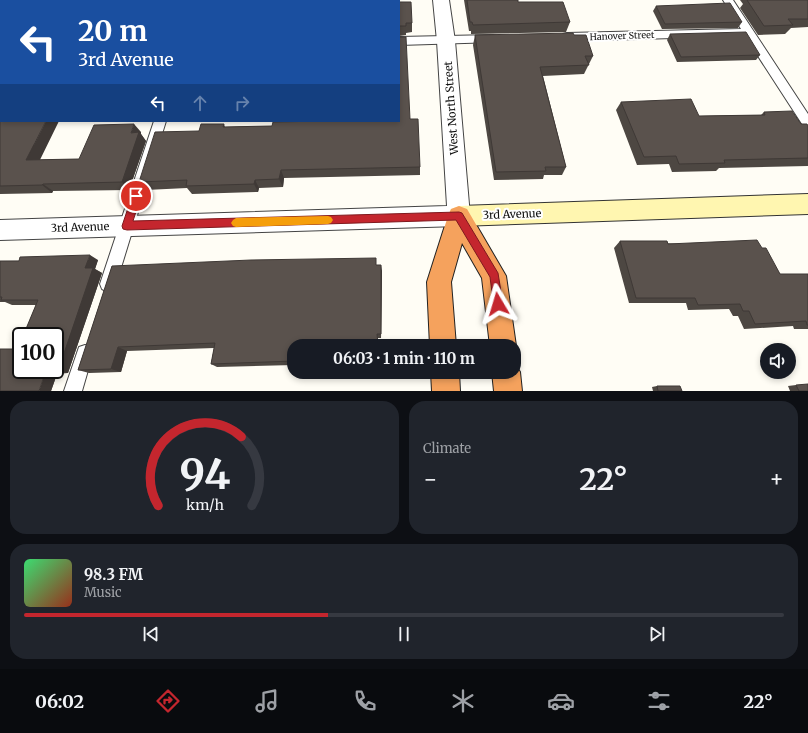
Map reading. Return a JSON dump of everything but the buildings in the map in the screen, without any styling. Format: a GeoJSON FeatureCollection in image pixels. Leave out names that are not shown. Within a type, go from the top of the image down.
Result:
{"type":"FeatureCollection","features":[{"type":"Feature","properties":{"kind":"highway"},"geometry":{"type":"LineString","coordinates":[[443,339],[439,282],[459,216]]}},
{"type":"Feature","properties":{"kind":"highway"},"geometry":{"type":"LineString","coordinates":[[459,216],[494,276],[502,339]]}},
{"type":"Feature","properties":{"kind":"highway"},"geometry":{"type":"LineString","coordinates":[[445,379],[446,391]]}},
{"type":"Feature","properties":{"kind":"highway"},"geometry":{"type":"LineString","coordinates":[[507,379],[508,391]]}},
{"type":"Feature","properties":{"kind":"main road","name":"3rd Avenue"},"geometry":{"type":"LineString","coordinates":[[459,216],[808,204]]}},
{"type":"Feature","properties":{"kind":"street","name":"West North Street"},"geometry":{"type":"LineString","coordinates":[[441,0],[446,41],[459,216]]}},
{"type":"Feature","properties":{"kind":"street","name":"3rd Avenue"},"geometry":{"type":"LineString","coordinates":[[0,230],[459,216]]}},
{"type":"Feature","properties":{"kind":"lane"},"geometry":{"type":"LineString","coordinates":[[728,0],[808,124]]}},
{"type":"Feature","properties":{"kind":"lane","name":"Hanover Street"},"geometry":{"type":"LineString","coordinates":[[558,38],[749,32]]}},
{"type":"Feature","properties":{"kind":"lane"},"geometry":{"type":"LineString","coordinates":[[400,41],[502,39]]}},
{"type":"Feature","properties":{"kind":"lane"},"geometry":{"type":"LineString","coordinates":[[102,301],[160,122]]}},
{"type":"Feature","properties":{"kind":"lane"},"geometry":{"type":"LineString","coordinates":[[73,391],[90,338]]}},
{"type":"Feature","properties":{"kind":"slow traffic"},"geometry":{"type":"LineString","coordinates":[[236,223],[328,220]]}},
{"type":"Feature","properties":{"kind":"route"},"geometry":{"type":"LineString","coordinates":[[136,196],[127,226],[459,216],[494,276],[498,304]]}}]}
